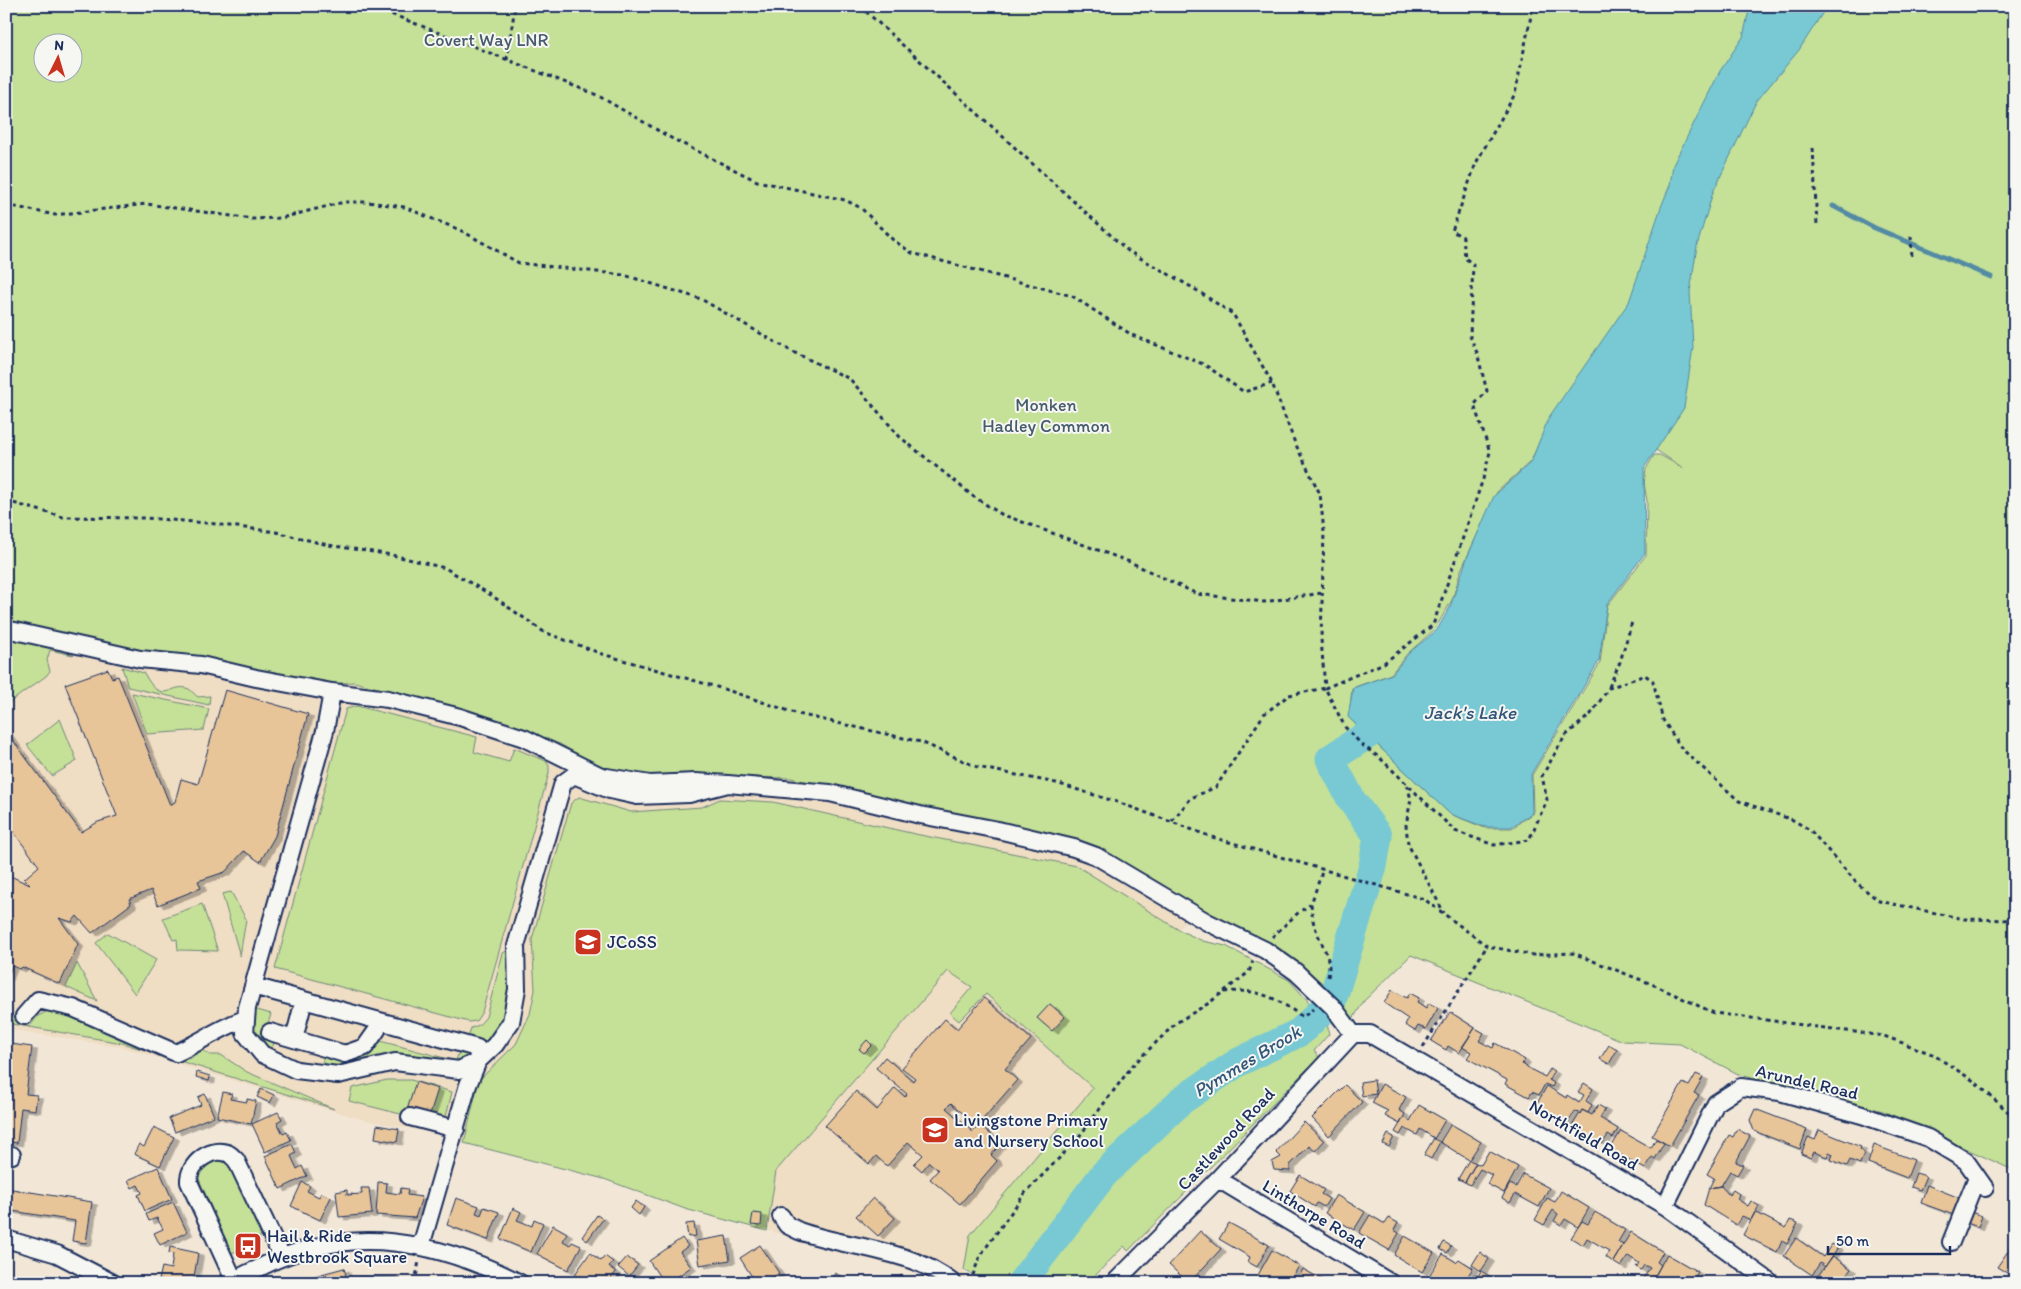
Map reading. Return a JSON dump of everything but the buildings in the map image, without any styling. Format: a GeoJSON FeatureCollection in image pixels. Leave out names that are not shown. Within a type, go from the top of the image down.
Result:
{"type":"FeatureCollection","features":[{"type":"Feature","properties":{"kind":"street"},"geometry":{"type":"LineString","coordinates":[[6,629],[140,659],[201,665],[256,678],[332,692],[388,699],[460,717],[524,738],[601,776],[650,784],[696,782],[830,793],[920,815],[998,830],[1074,848],[1096,856],[1207,922],[1265,950],[1296,972],[1329,1004],[1353,1034]]}},
{"type":"Feature","properties":{"kind":"street"},"geometry":{"type":"LineString","coordinates":[[332,692],[324,731],[253,986],[246,1019],[245,1033],[262,1054],[296,1070],[338,1075],[394,1062],[459,1070],[478,1061],[495,1045],[511,1022],[517,989],[516,946],[563,784],[574,775],[610,790],[637,796],[689,794],[728,784]]}},
{"type":"Feature","properties":{"kind":"street"},"geometry":{"type":"LineString","coordinates":[[253,986],[477,1048],[478,1061],[468,1085],[421,1246]]}},
{"type":"Feature","properties":{"kind":"street"},"geometry":{"type":"LineString","coordinates":[[24,1016],[38,1000],[73,1008],[176,1053],[196,1045],[236,1021],[246,1019]]}},
{"type":"Feature","properties":{"kind":"street"},"geometry":{"type":"LineString","coordinates":[[294,1039],[304,1000]]}},
{"type":"Feature","properties":{"kind":"street"},"geometry":{"type":"LineString","coordinates":[[270,1032],[345,1054],[365,1047],[377,1030],[379,1021]]}},
{"type":"Feature","properties":{"kind":"street","name":"Northfield Road"},"geometry":{"type":"LineString","coordinates":[[1353,1034],[1370,1034],[1551,1138],[1665,1206],[1772,1283]]}},
{"type":"Feature","properties":{"kind":"street","name":"Castlewood Road"},"geometry":{"type":"LineString","coordinates":[[1117,1282],[1218,1179],[1353,1034]]}},
{"type":"Feature","properties":{"kind":"street","name":"Arundel Road"},"geometry":{"type":"LineString","coordinates":[[1665,1206],[1716,1104],[1741,1087],[1780,1092],[1862,1115],[1928,1138],[1966,1160],[1981,1182],[1951,1242]]}},
{"type":"Feature","properties":{"kind":"street"},"geometry":{"type":"LineString","coordinates":[[410,1117],[456,1129]]}},
{"type":"Feature","properties":{"kind":"street"},"geometry":{"type":"LineString","coordinates":[[282,1257],[236,1160],[229,1153],[218,1152],[206,1156],[193,1165],[189,1173],[189,1182],[233,1282],[282,1257],[318,1246],[352,1240],[386,1241],[421,1246],[493,1269],[520,1283]]}},
{"type":"Feature","properties":{"kind":"street","name":"Linthorpe Road"},"geometry":{"type":"LineString","coordinates":[[1218,1179],[1390,1283]]}},
{"type":"Feature","properties":{"kind":"street"},"geometry":{"type":"LineString","coordinates":[[781,1216],[787,1225],[799,1231],[904,1258],[931,1268],[953,1283]]}},
{"type":"Feature","properties":{"kind":"street"},"geometry":{"type":"LineString","coordinates":[[6,1239],[57,1254],[113,1283]]}},
{"type":"Feature","properties":{"kind":"path"},"geometry":{"type":"LineString","coordinates":[[378,6],[391,14],[597,95],[671,138],[756,181],[845,200],[862,208],[893,240],[912,253],[1072,296],[1132,335],[1205,365],[1244,392],[1272,383]]}},
{"type":"Feature","properties":{"kind":"path"},"geometry":{"type":"LineString","coordinates":[[507,60],[516,6]]}},
{"type":"Feature","properties":{"kind":"path"},"geometry":{"type":"LineString","coordinates":[[860,6],[1128,251],[1193,288],[1233,314],[1272,383],[1295,443],[1320,494],[1324,532],[1321,639],[1325,688],[1344,727],[1362,745],[1380,758],[1406,782],[1455,831],[1494,845],[1529,840],[1547,800],[1542,776],[1565,736],[1591,714],[1609,688],[1620,662],[1632,622]]}},
{"type":"Feature","properties":{"kind":"path"},"geometry":{"type":"LineString","coordinates":[[1172,821],[1191,798],[1216,787],[1264,714],[1289,695],[1325,688],[1384,663],[1433,625],[1490,452],[1474,405],[1487,391],[1470,336],[1473,264],[1465,258],[1463,237],[1452,231],[1476,163],[1515,94],[1534,6]]}},
{"type":"Feature","properties":{"kind":"path"},"geometry":{"type":"LineString","coordinates":[[1813,148],[1817,226]]}},
{"type":"Feature","properties":{"kind":"path"},"geometry":{"type":"LineString","coordinates":[[6,205],[55,214],[147,204],[252,219],[281,218],[344,202],[368,202],[404,207],[462,231],[519,263],[624,275],[701,299],[791,351],[850,379],[900,437],[974,497],[1001,514],[1130,562],[1197,594],[1264,602],[1322,593]]}},
{"type":"Feature","properties":{"kind":"path"},"geometry":{"type":"LineString","coordinates":[[1911,236],[1912,260]]}},
{"type":"Feature","properties":{"kind":"path"},"geometry":{"type":"LineString","coordinates":[[6,501],[63,517],[146,518],[207,523],[276,532],[328,545],[392,555],[445,568],[491,595],[544,632],[602,654],[727,690],[798,714],[921,742],[977,767],[1056,783],[1172,821],[1212,837],[1424,899],[1487,946],[1532,956],[1574,953],[1654,985],[1714,1013],[1884,1036],[1932,1054],[1974,1081],[2015,1118]]}},
{"type":"Feature","properties":{"kind":"path"},"geometry":{"type":"LineString","coordinates":[[1609,688],[1645,675],[1653,680],[1662,720],[1682,750],[1739,802],[1793,820],[1810,830],[1857,883],[1879,901],[1964,919],[2015,920]]}},
{"type":"Feature","properties":{"kind":"path"},"geometry":{"type":"LineString","coordinates":[[1406,782],[1412,799],[1406,825],[1408,844],[1445,914]]}},
{"type":"Feature","properties":{"kind":"path"},"geometry":{"type":"LineString","coordinates":[[970,1283],[980,1256],[1025,1193],[1075,1142],[1133,1065],[1176,1023],[1209,1003],[1248,972],[1259,948],[1299,912],[1311,904],[1323,869]]}},
{"type":"Feature","properties":{"kind":"path"},"geometry":{"type":"LineString","coordinates":[[1414,1060],[1487,946]]}},
{"type":"Feature","properties":{"kind":"shaded area","name":"JCoSS"},"geometry":{"type":"Polygon","coordinates":[[[6,625],[316,685],[355,683],[460,709],[558,744],[596,766],[622,776],[789,778],[1086,844],[1189,917],[1126,997],[1138,1024],[1093,1088],[970,1235],[964,1270],[967,1283],[946,1283],[944,1280],[690,1211],[604,1178],[487,1149],[429,1132],[364,1120],[125,1048],[6,1029],[6,625]]]}},
{"type":"Feature","properties":{"kind":"green space","name":"Monken Hadley Common"},"geometry":{"type":"Polygon","coordinates":[[[6,6],[2015,6],[2015,1171],[1883,1111],[1740,1075],[1680,1044],[1623,1041],[1411,955],[1364,1001],[1348,1027],[1334,1009],[1196,909],[1087,843],[791,778],[669,775],[622,776],[594,764],[560,744],[452,706],[354,682],[318,685],[137,653],[6,625],[6,6]],[[1550,417],[1531,461],[1497,492],[1461,570],[1452,600],[1435,629],[1407,654],[1391,674],[1352,688],[1349,718],[1450,814],[1485,828],[1512,828],[1533,813],[1532,775],[1600,663],[1607,606],[1646,555],[1647,501],[1644,483],[1646,469],[1654,455],[1660,455],[1683,468],[1656,450],[1638,423],[1550,417]]]}},
{"type":"Feature","properties":{"kind":"green space"},"geometry":{"type":"Polygon","coordinates":[[[6,636],[75,650],[73,655],[50,650],[47,660],[50,671],[46,676],[6,705],[6,636]]]}},
{"type":"Feature","properties":{"kind":"green space"},"geometry":{"type":"Polygon","coordinates":[[[122,667],[144,673],[151,684],[162,692],[183,687],[189,689],[198,697],[210,696],[209,705],[128,687],[122,667]]]}},
{"type":"Feature","properties":{"kind":"green space"},"geometry":{"type":"Polygon","coordinates":[[[132,693],[209,709],[204,730],[147,734],[132,693]]]}},
{"type":"Feature","properties":{"kind":"green space"},"geometry":{"type":"Polygon","coordinates":[[[357,706],[477,737],[474,752],[509,762],[514,748],[546,761],[549,766],[549,773],[482,1012],[476,1021],[469,1022],[275,969],[346,709],[357,706]]]}},
{"type":"Feature","properties":{"kind":"green space"},"geometry":{"type":"Polygon","coordinates":[[[60,719],[77,761],[52,776],[27,745],[60,719]]]}},
{"type":"Feature","properties":{"kind":"green space"},"geometry":{"type":"Polygon","coordinates":[[[579,797],[631,812],[702,807],[720,799],[773,802],[915,834],[1077,866],[1179,930],[1203,941],[1226,946],[1289,980],[1327,1022],[1329,1034],[1314,1051],[1319,1057],[1128,1251],[1124,1246],[1088,1283],[988,1283],[964,1270],[970,1235],[1093,1088],[986,994],[959,1021],[950,1013],[972,987],[948,971],[776,1171],[767,1231],[685,1209],[604,1179],[464,1143],[479,1080],[516,1044],[530,1014],[535,990],[532,939],[571,803],[579,797]]]}},
{"type":"Feature","properties":{"kind":"green space"},"geometry":{"type":"Polygon","coordinates":[[[231,892],[246,919],[240,956],[222,894],[231,892]]]}},
{"type":"Feature","properties":{"kind":"green space"},"geometry":{"type":"Polygon","coordinates":[[[202,904],[218,951],[178,950],[177,939],[173,940],[163,918],[202,904]]]}},
{"type":"Feature","properties":{"kind":"green space"},"geometry":{"type":"Polygon","coordinates":[[[108,933],[156,960],[135,994],[96,943],[108,933]]]}},
{"type":"Feature","properties":{"kind":"green space"},"geometry":{"type":"Polygon","coordinates":[[[510,949],[511,992],[507,1021],[490,1042],[474,1043],[467,1041],[471,1028],[479,1025],[486,1017],[503,953],[510,949]]]}},
{"type":"Feature","properties":{"kind":"green space"},"geometry":{"type":"Polygon","coordinates":[[[77,963],[97,1001],[66,987],[77,963]]]}},
{"type":"Feature","properties":{"kind":"green space"},"geometry":{"type":"Polygon","coordinates":[[[254,1009],[271,1014],[264,1037],[274,1042],[271,1052],[253,1033],[254,1009]]]}},
{"type":"Feature","properties":{"kind":"green space"},"geometry":{"type":"Polygon","coordinates":[[[48,1011],[69,1014],[167,1057],[122,1043],[29,1027],[38,1016],[48,1011]]]}},
{"type":"Feature","properties":{"kind":"green space"},"geometry":{"type":"Polygon","coordinates":[[[6,1012],[29,1027],[6,1023],[6,1012]]]}},
{"type":"Feature","properties":{"kind":"green space"},"geometry":{"type":"Polygon","coordinates":[[[380,1041],[456,1061],[459,1051],[474,1055],[462,1063],[446,1065],[414,1055],[392,1054],[340,1068],[301,1067],[271,1052],[321,1067],[324,1056],[349,1063],[351,1058],[367,1053],[380,1041]]]}},
{"type":"Feature","properties":{"kind":"green space"},"geometry":{"type":"Polygon","coordinates":[[[201,1049],[210,1055],[221,1055],[247,1072],[334,1109],[178,1061],[191,1058],[201,1049]]]}},
{"type":"Feature","properties":{"kind":"green space"},"geometry":{"type":"Polygon","coordinates":[[[387,1080],[411,1080],[452,1092],[444,1125],[349,1101],[352,1088],[387,1080]]]}},
{"type":"Feature","properties":{"kind":"green space"},"geometry":{"type":"Polygon","coordinates":[[[220,1159],[225,1159],[228,1163],[263,1234],[260,1236],[258,1252],[247,1258],[236,1251],[231,1254],[198,1177],[203,1168],[220,1159]]]}},
{"type":"Feature","properties":{"kind":"water","name":"Jack's Lake"},"geometry":{"type":"Polygon","coordinates":[[[1750,6],[1827,6],[1799,50],[1756,102],[1713,192],[1697,246],[1690,292],[1693,347],[1684,408],[1644,468],[1645,553],[1607,604],[1599,661],[1531,774],[1532,813],[1511,827],[1485,827],[1450,814],[1348,717],[1353,688],[1392,674],[1410,652],[1437,630],[1450,607],[1467,558],[1494,496],[1531,462],[1549,417],[1629,302],[1670,185],[1673,165],[1720,71],[1743,37],[1750,6]]]}},
{"type":"Feature","properties":{"kind":"waterway"},"geometry":{"type":"LineString","coordinates":[[1833,206],[1875,228],[1991,277]]}},
{"type":"Feature","properties":{"kind":"waterway","name":"Pymmes Brook"},"geometry":{"type":"LineString","coordinates":[[1021,1283],[1104,1174],[1182,1100],[1237,1063],[1300,1032],[1332,1001],[1373,866],[1378,836],[1352,801],[1330,759],[1367,735]]}},
{"type":"Feature","properties":{"kind":"place","name":"JCoSS"},"geometry":{"type":"Point","coordinates":[588,942]}},
{"type":"Feature","properties":{"kind":"place","name":"Livingstone Primary and Nursery School"},"geometry":{"type":"Point","coordinates":[935,1130]}},
{"type":"Feature","properties":{"kind":"place","name":"Hail & Ride Westbrook Square"},"geometry":{"type":"Point","coordinates":[248,1246]}},
{"type":"Feature","properties":{"kind":"park label","name":"Covert Way LNR"},"geometry":{"type":"Point","coordinates":[486,40]}}]}
